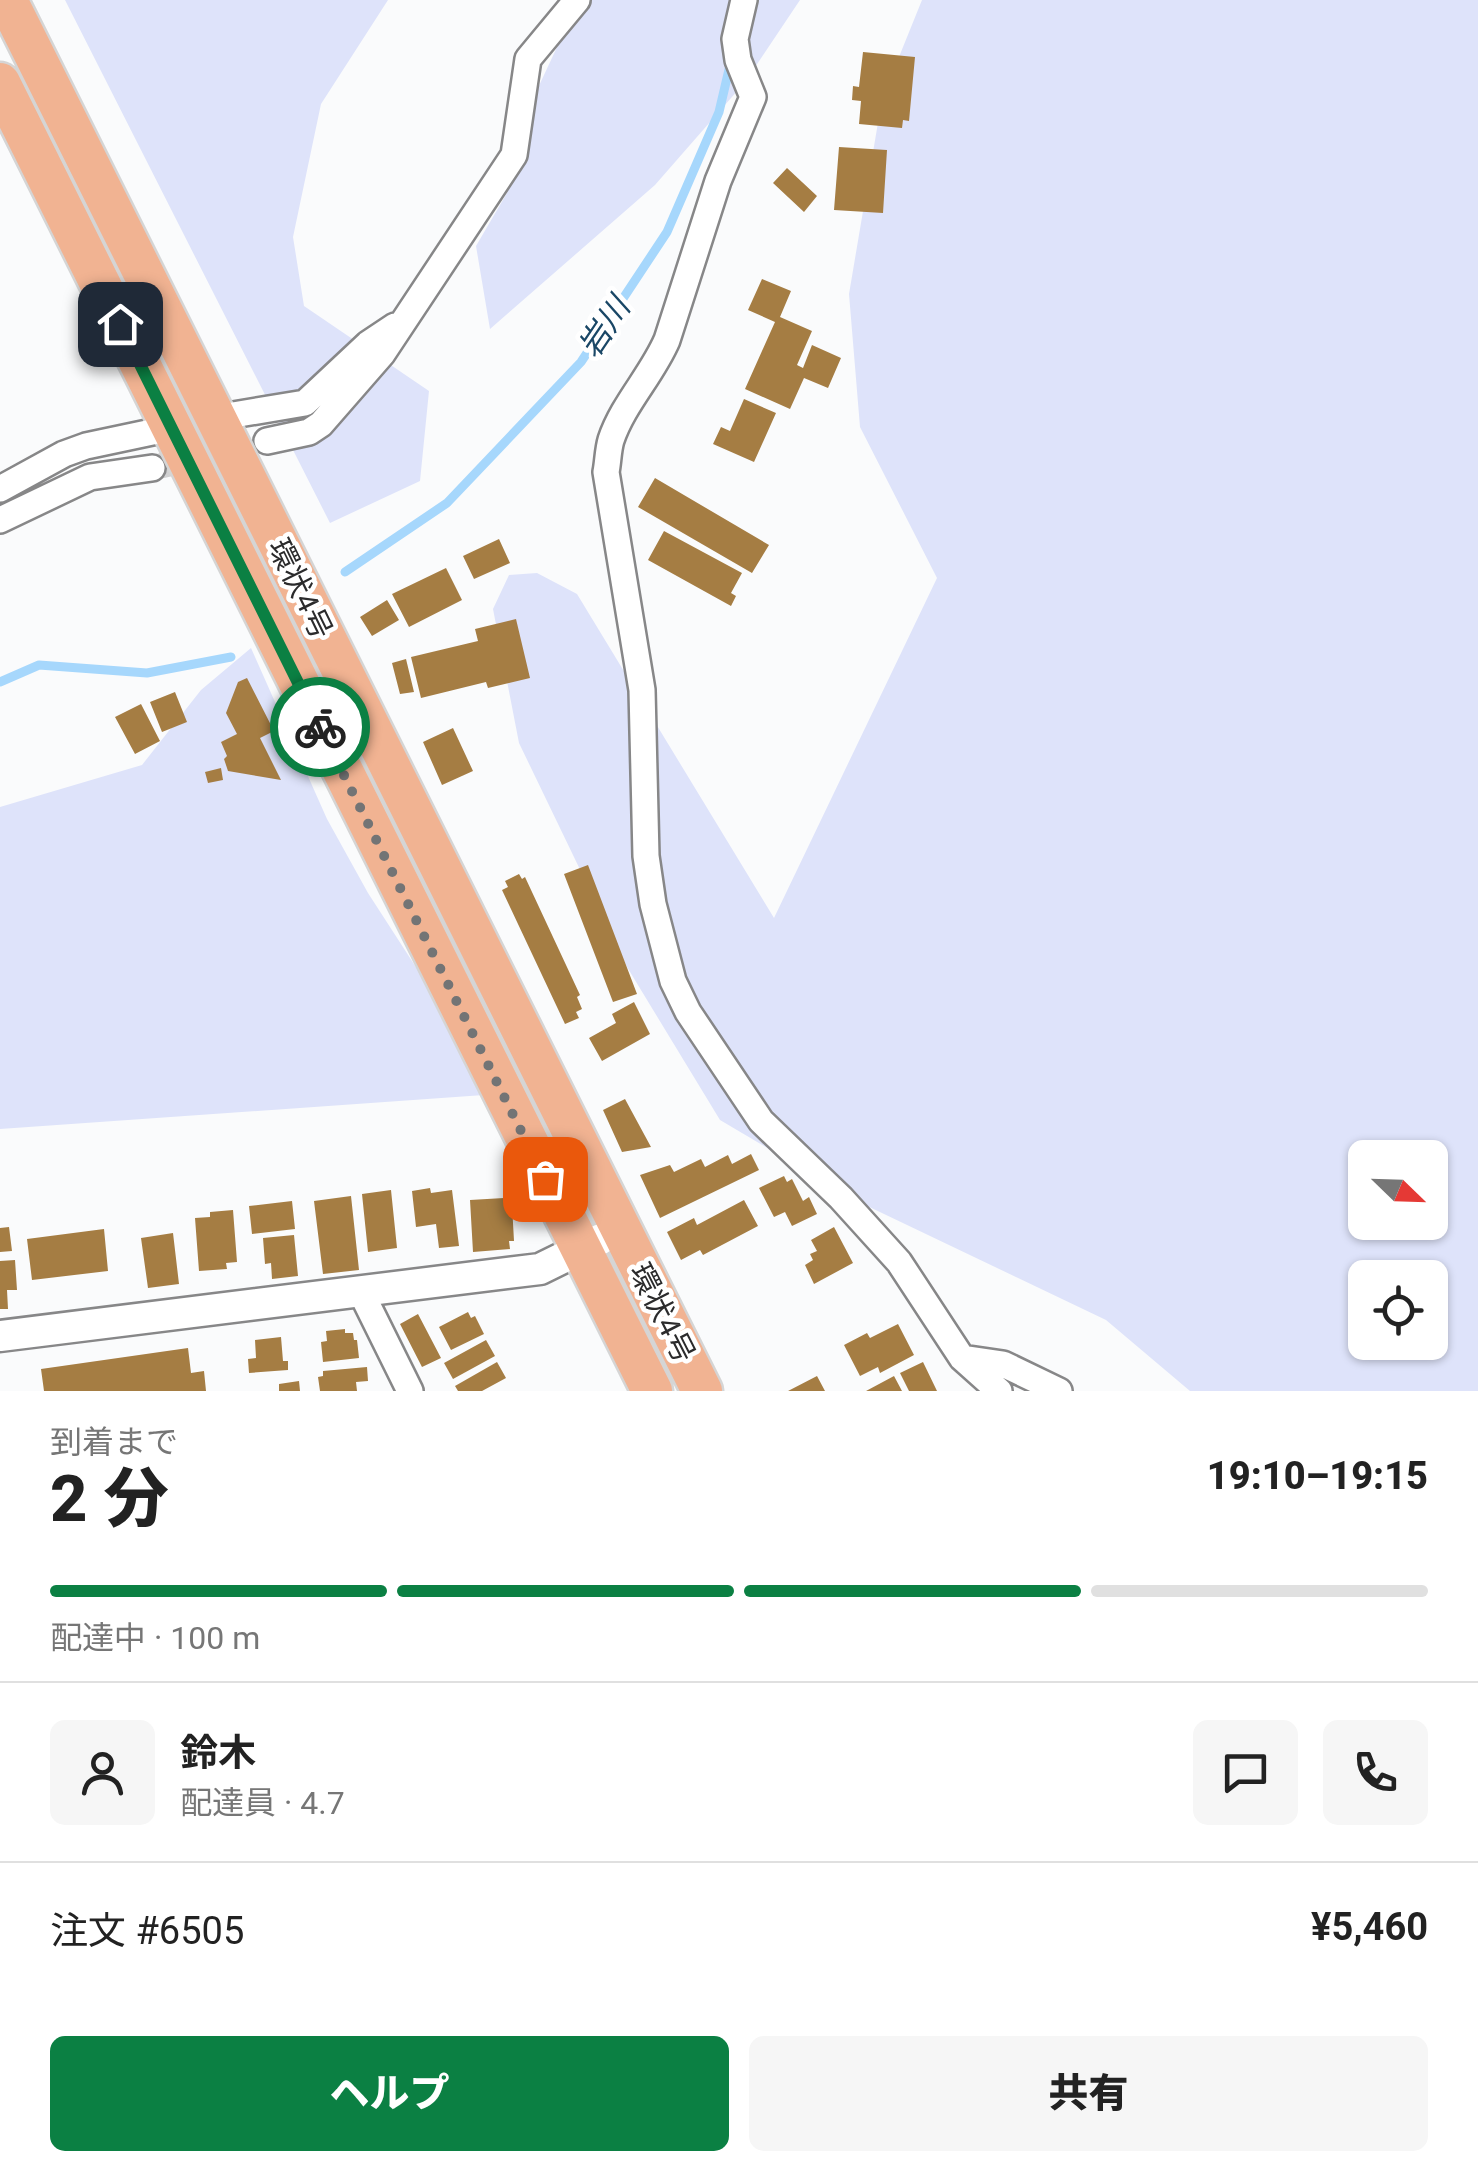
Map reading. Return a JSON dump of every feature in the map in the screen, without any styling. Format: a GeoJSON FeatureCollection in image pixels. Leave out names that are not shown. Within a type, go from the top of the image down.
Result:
{"type":"FeatureCollection","features":[{"type":"Feature","properties":{"kind":"main road","name":"環状4号"},"geometry":{"type":"LineString","coordinates":[[7,0],[702,1391]]}},
{"type":"Feature","properties":{"kind":"main road","name":"環状4号"},"geometry":{"type":"LineString","coordinates":[[0,84],[652,1391]]}},
{"type":"Feature","properties":{"kind":"street"},"geometry":{"type":"LineString","coordinates":[[267,441],[309,432],[321,424],[350,394],[408,316],[514,155],[528,60],[578,0]]}},
{"type":"Feature","properties":{"kind":"street"},"geometry":{"type":"LineString","coordinates":[[744,0],[735,40],[738,60],[753,97],[718,181],[667,340],[611,441],[606,472],[642,690],[646,856],[653,904],[674,981],[688,1012],[761,1121],[841,1198],[899,1262],[962,1358],[999,1391]]}},
{"type":"Feature","properties":{"kind":"street"},"geometry":{"type":"LineString","coordinates":[[215,418],[305,403],[368,344],[408,316]]}},
{"type":"Feature","properties":{"kind":"street"},"geometry":{"type":"LineString","coordinates":[[0,490],[86,446],[171,428]]}},
{"type":"Feature","properties":{"kind":"street"},"geometry":{"type":"LineString","coordinates":[[0,520],[90,477],[152,468]]}},
{"type":"Feature","properties":{"kind":"street"},"geometry":{"type":"LineString","coordinates":[[0,1336],[540,1269],[618,1229]]}},
{"type":"Feature","properties":{"kind":"street"},"geometry":{"type":"LineString","coordinates":[[361,1292],[410,1391]]}},
{"type":"Feature","properties":{"kind":"street"},"geometry":{"type":"LineString","coordinates":[[962,1358],[1003,1364],[1059,1391]]}},
{"type":"Feature","properties":{"kind":"shaded area"},"geometry":{"type":"Polygon","coordinates":[[[65,0],[388,0],[321,104],[293,237],[304,306],[429,391],[420,481],[330,523],[65,0]]]}},
{"type":"Feature","properties":{"kind":"shaded area"},"geometry":{"type":"Polygon","coordinates":[[[579,0],[800,0],[745,82],[655,185],[490,329],[476,246],[507,193],[530,105],[579,0]]]}},
{"type":"Feature","properties":{"kind":"shaded area"},"geometry":{"type":"Polygon","coordinates":[[[922,0],[1478,0],[1478,1391],[1190,1391],[1106,1320],[861,1203],[720,1120],[627,967],[519,743],[493,609],[509,575],[537,573],[577,594],[774,918],[937,578],[860,427],[849,294],[882,99],[922,0]]]}},
{"type":"Feature","properties":{"kind":"shaded area"},"geometry":{"type":"Polygon","coordinates":[[[251,648],[327,819],[368,893],[498,1094],[0,1129],[0,807],[142,765],[201,690],[251,648]]]}},
{"type":"Feature","properties":{"kind":"building"},"geometry":{"type":"Polygon","coordinates":[[[863,52],[915,57],[909,121],[903,120],[902,128],[859,124],[861,101],[852,100],[853,86],[859,87],[863,52]]]}},
{"type":"Feature","properties":{"kind":"building"},"geometry":{"type":"Polygon","coordinates":[[[839,147],[887,150],[883,213],[834,210],[839,147]]]}},
{"type":"Feature","properties":{"kind":"building"},"geometry":{"type":"Polygon","coordinates":[[[787,168],[817,196],[804,212],[773,183],[787,168]]]}},
{"type":"Feature","properties":{"kind":"building"},"geometry":{"type":"Polygon","coordinates":[[[762,279],[791,291],[780,317],[812,331],[797,365],[803,368],[812,345],[841,358],[828,388],[804,378],[790,409],[745,389],[775,322],[748,310],[762,279]]]}},
{"type":"Feature","properties":{"kind":"building"},"geometry":{"type":"Polygon","coordinates":[[[744,399],[776,413],[754,462],[713,444],[721,427],[730,431],[744,399]]]}},
{"type":"Feature","properties":{"kind":"building"},"geometry":{"type":"Polygon","coordinates":[[[655,478],[769,545],[752,573],[638,507],[655,478]]]}},
{"type":"Feature","properties":{"kind":"building"},"geometry":{"type":"Polygon","coordinates":[[[664,531],[742,573],[731,593],[736,596],[731,606],[648,560],[664,531]]]}},
{"type":"Feature","properties":{"kind":"building"},"geometry":{"type":"Polygon","coordinates":[[[499,539],[510,563],[474,579],[463,556],[499,539]]]}},
{"type":"Feature","properties":{"kind":"building"},"geometry":{"type":"Polygon","coordinates":[[[446,568],[462,600],[409,627],[392,594],[446,568]]]}},
{"type":"Feature","properties":{"kind":"building"},"geometry":{"type":"Polygon","coordinates":[[[387,600],[399,620],[372,636],[360,617],[387,600]]]}},
{"type":"Feature","properties":{"kind":"building"},"geometry":{"type":"Polygon","coordinates":[[[516,619],[530,678],[488,688],[486,682],[421,698],[411,657],[478,641],[475,629],[516,619]]]}},
{"type":"Feature","properties":{"kind":"building"},"geometry":{"type":"Polygon","coordinates":[[[406,659],[414,692],[400,694],[392,663],[406,659]]]}},
{"type":"Feature","properties":{"kind":"building"},"geometry":{"type":"Polygon","coordinates":[[[247,678],[274,731],[260,738],[281,780],[228,771],[224,759],[227,756],[221,742],[237,734],[226,713],[238,682],[247,678]]]}},
{"type":"Feature","properties":{"kind":"building"},"geometry":{"type":"Polygon","coordinates":[[[175,692],[187,722],[162,732],[150,702],[175,692]]]}},
{"type":"Feature","properties":{"kind":"building"},"geometry":{"type":"Polygon","coordinates":[[[141,704],[160,741],[135,754],[115,717],[141,704]]]}},
{"type":"Feature","properties":{"kind":"building"},"geometry":{"type":"Polygon","coordinates":[[[453,728],[473,771],[442,785],[423,742],[453,728]]]}},
{"type":"Feature","properties":{"kind":"building"},"geometry":{"type":"Polygon","coordinates":[[[221,768],[223,780],[208,783],[205,772],[221,768]]]}},
{"type":"Feature","properties":{"kind":"building"},"geometry":{"type":"Polygon","coordinates":[[[588,865],[637,994],[613,1002],[564,874],[588,865]]]}},
{"type":"Feature","properties":{"kind":"building"},"geometry":{"type":"Polygon","coordinates":[[[519,874],[522,879],[525,877],[580,995],[577,997],[582,1009],[576,1012],[579,1018],[565,1024],[502,890],[508,887],[505,881],[519,874]]]}},
{"type":"Feature","properties":{"kind":"building"},"geometry":{"type":"Polygon","coordinates":[[[634,1002],[650,1034],[602,1061],[589,1038],[616,1023],[612,1014],[634,1002]]]}},
{"type":"Feature","properties":{"kind":"building"},"geometry":{"type":"Polygon","coordinates":[[[625,1099],[651,1147],[622,1152],[603,1110],[625,1099]]]}},
{"type":"Feature","properties":{"kind":"building"},"geometry":{"type":"Polygon","coordinates":[[[751,1154],[759,1170],[660,1218],[640,1175],[670,1165],[674,1172],[701,1159],[705,1167],[728,1155],[732,1164],[751,1154]]]}},
{"type":"Feature","properties":{"kind":"building"},"geometry":{"type":"Polygon","coordinates":[[[784,1176],[787,1182],[792,1179],[803,1201],[809,1197],[817,1214],[792,1226],[785,1212],[774,1217],[759,1188],[784,1176]]]}},
{"type":"Feature","properties":{"kind":"building"},"geometry":{"type":"Polygon","coordinates":[[[430,1188],[431,1193],[452,1190],[459,1246],[439,1248],[436,1224],[416,1227],[412,1191],[430,1188]]]}},
{"type":"Feature","properties":{"kind":"building"},"geometry":{"type":"Polygon","coordinates":[[[391,1190],[397,1248],[368,1252],[362,1194],[391,1190]]]}},
{"type":"Feature","properties":{"kind":"building"},"geometry":{"type":"Polygon","coordinates":[[[351,1196],[359,1270],[323,1274],[314,1201],[351,1196]]]}},
{"type":"Feature","properties":{"kind":"building"},"geometry":{"type":"Polygon","coordinates":[[[504,1198],[505,1206],[512,1205],[514,1241],[509,1241],[510,1249],[473,1252],[470,1200],[504,1198]]]}},
{"type":"Feature","properties":{"kind":"building"},"geometry":{"type":"Polygon","coordinates":[[[744,1200],[758,1226],[703,1255],[700,1250],[681,1260],[667,1232],[694,1218],[697,1225],[744,1200]]]}},
{"type":"Feature","properties":{"kind":"building"},"geometry":{"type":"Polygon","coordinates":[[[292,1201],[295,1229],[252,1234],[249,1206],[292,1201]]]}},
{"type":"Feature","properties":{"kind":"building"},"geometry":{"type":"Polygon","coordinates":[[[233,1210],[237,1262],[226,1263],[227,1269],[199,1271],[195,1218],[233,1210]]]}},
{"type":"Feature","properties":{"kind":"building"},"geometry":{"type":"Polygon","coordinates":[[[9,1227],[12,1251],[0,1252],[0,1228],[9,1227]]]}},
{"type":"Feature","properties":{"kind":"building"},"geometry":{"type":"Polygon","coordinates":[[[834,1227],[853,1263],[814,1284],[805,1265],[813,1260],[810,1254],[817,1251],[811,1240],[834,1227]]]}},
{"type":"Feature","properties":{"kind":"building"},"geometry":{"type":"Polygon","coordinates":[[[104,1229],[108,1271],[32,1280],[27,1239],[104,1229]]]}},
{"type":"Feature","properties":{"kind":"building"},"geometry":{"type":"Polygon","coordinates":[[[173,1233],[179,1284],[148,1288],[141,1238],[173,1233]]]}},
{"type":"Feature","properties":{"kind":"building"},"geometry":{"type":"Polygon","coordinates":[[[294,1235],[298,1276],[272,1279],[271,1263],[265,1264],[263,1238],[294,1235]]]}},
{"type":"Feature","properties":{"kind":"building"},"geometry":{"type":"Polygon","coordinates":[[[15,1260],[17,1290],[7,1290],[8,1309],[0,1309],[0,1261],[15,1260]]]}},
{"type":"Feature","properties":{"kind":"building"},"geometry":{"type":"Polygon","coordinates":[[[468,1312],[471,1318],[475,1316],[484,1334],[451,1350],[439,1327],[468,1312]]]}},
{"type":"Feature","properties":{"kind":"building"},"geometry":{"type":"Polygon","coordinates":[[[418,1314],[441,1358],[422,1367],[400,1324],[418,1314]]]}},
{"type":"Feature","properties":{"kind":"building"},"geometry":{"type":"Polygon","coordinates":[[[898,1324],[914,1355],[880,1373],[878,1367],[860,1376],[844,1345],[898,1324]]]}},
{"type":"Feature","properties":{"kind":"building"},"geometry":{"type":"Polygon","coordinates":[[[345,1329],[357,1340],[359,1358],[323,1362],[321,1342],[327,1341],[326,1331],[345,1329]]]}},
{"type":"Feature","properties":{"kind":"building"},"geometry":{"type":"Polygon","coordinates":[[[281,1337],[283,1361],[288,1361],[288,1370],[249,1373],[248,1359],[256,1358],[255,1340],[281,1337]]]}},
{"type":"Feature","properties":{"kind":"building"},"geometry":{"type":"Polygon","coordinates":[[[486,1340],[495,1356],[453,1379],[444,1363],[486,1340]]]}},
{"type":"Feature","properties":{"kind":"building"},"geometry":{"type":"Polygon","coordinates":[[[188,1348],[191,1373],[204,1371],[206,1391],[44,1391],[41,1369],[188,1348]]]}},
{"type":"Feature","properties":{"kind":"building"},"geometry":{"type":"Polygon","coordinates":[[[497,1362],[506,1378],[482,1391],[458,1391],[455,1386],[497,1362]]]}},
{"type":"Feature","properties":{"kind":"building"},"geometry":{"type":"Polygon","coordinates":[[[923,1362],[937,1391],[909,1391],[900,1373],[923,1362]]]}},
{"type":"Feature","properties":{"kind":"building"},"geometry":{"type":"Polygon","coordinates":[[[367,1367],[368,1381],[356,1382],[357,1391],[320,1391],[318,1377],[323,1376],[323,1371],[367,1367]]]}},
{"type":"Feature","properties":{"kind":"building"},"geometry":{"type":"Polygon","coordinates":[[[817,1376],[825,1391],[788,1391],[817,1376]]]}},
{"type":"Feature","properties":{"kind":"building"},"geometry":{"type":"Polygon","coordinates":[[[894,1376],[902,1391],[866,1391],[894,1376]]]}},
{"type":"Feature","properties":{"kind":"building"},"geometry":{"type":"Polygon","coordinates":[[[299,1381],[300,1391],[279,1391],[279,1384],[299,1381]]]}},
{"type":"Feature","properties":{"kind":"waterway","name":"岩川"},"geometry":{"type":"LineString","coordinates":[[345,572],[447,503],[581,362],[667,232],[719,112],[731,61]]}},
{"type":"Feature","properties":{"kind":"waterway"},"geometry":{"type":"LineString","coordinates":[[0,682],[39,665],[147,673],[231,657]]}},
{"type":"Feature","properties":{"kind":"tunnel"},"geometry":{"type":"LineString","coordinates":[[152,468],[267,441]]}},
{"type":"Feature","properties":{"kind":"way so far"},"geometry":{"type":"LineString","coordinates":[[320,727],[545,1179]]}},
{"type":"Feature","properties":{"kind":"route"},"geometry":{"type":"LineString","coordinates":[[120,324],[320,727]]}}]}
